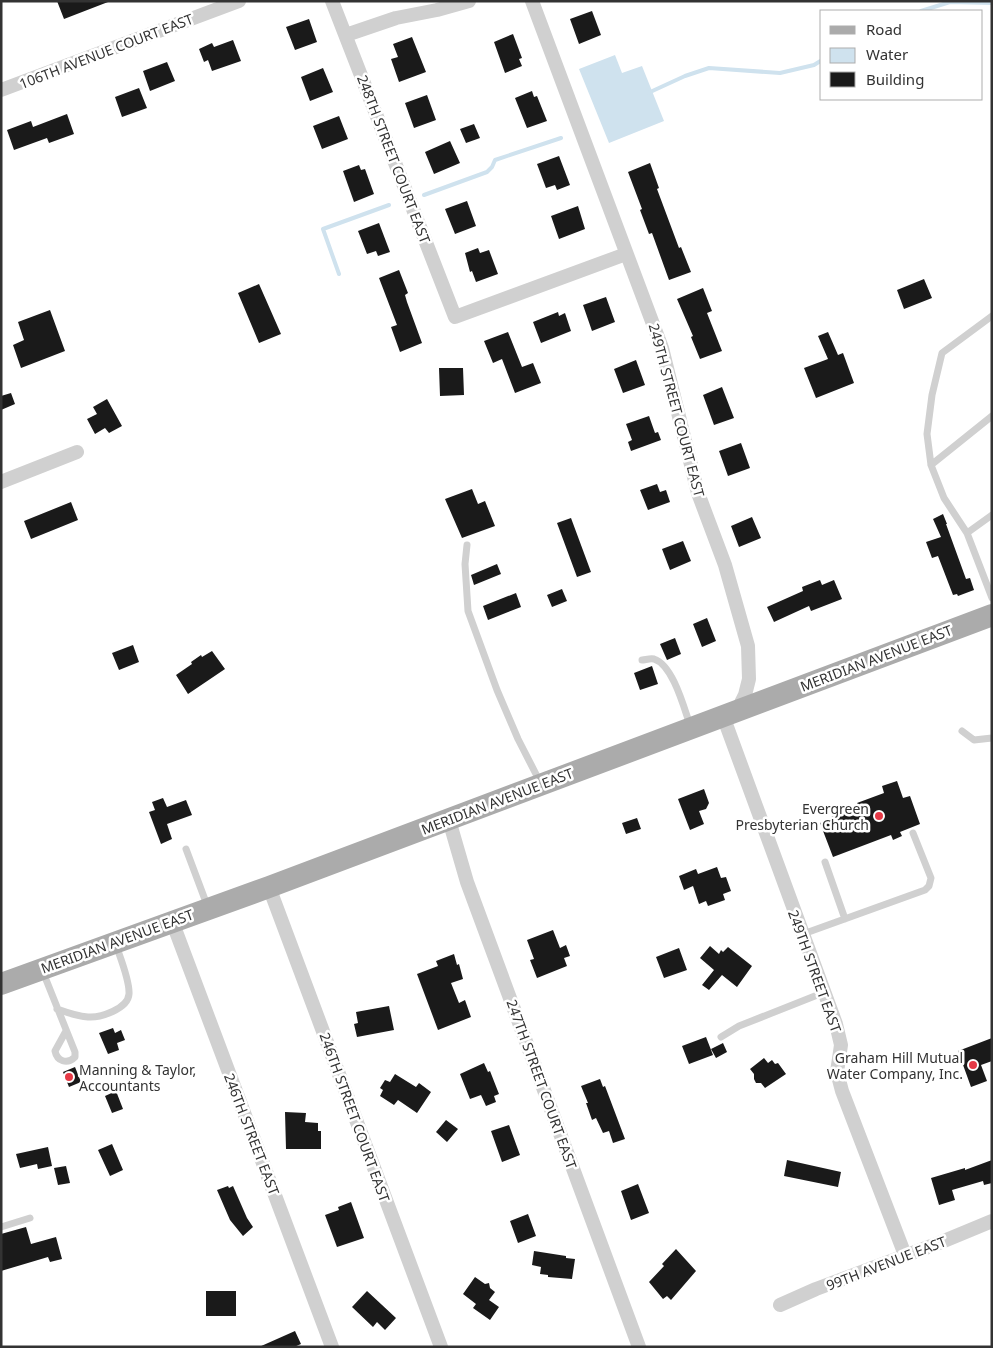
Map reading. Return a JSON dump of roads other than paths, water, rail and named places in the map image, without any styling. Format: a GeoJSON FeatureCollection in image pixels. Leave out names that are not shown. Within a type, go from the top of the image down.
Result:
{"type":"FeatureCollection","features":[{"type":"Feature","properties":{"kind":"main road","name":"MERIDIAN AVENUE EAST"},"geometry":{"type":"LineString","coordinates":[[1,984],[269,887],[992,615]]}},
{"type":"Feature","properties":{"kind":"street","name":"106TH AVENUE COURT EAST"},"geometry":{"type":"LineString","coordinates":[[1,90],[240,1]]}},
{"type":"Feature","properties":{"kind":"street","name":"248TH STREET COURT EAST"},"geometry":{"type":"LineString","coordinates":[[332,1],[455,317],[626,254]]}},
{"type":"Feature","properties":{"kind":"street"},"geometry":{"type":"LineString","coordinates":[[346,35],[396,18],[437,10],[469,1]]}},
{"type":"Feature","properties":{"kind":"street","name":"249TH STREET COURT EAST"},"geometry":{"type":"LineString","coordinates":[[532,1],[662,348],[698,493],[725,565],[744,631],[749,654],[749,679],[744,695],[730,714]]}},
{"type":"Feature","properties":{"kind":"street"},"geometry":{"type":"LineString","coordinates":[[1,482],[77,452]]}},
{"type":"Feature","properties":{"kind":"street","name":"249TH STREET EAST"},"geometry":{"type":"LineString","coordinates":[[730,714],[802,934],[836,1024],[841,1045],[837,1072],[842,1091],[905,1256]]}},
{"type":"Feature","properties":{"kind":"street","name":"247TH STREET COURT EAST"},"geometry":{"type":"LineString","coordinates":[[448,820],[471,891],[639,1347]]}},
{"type":"Feature","properties":{"kind":"street","name":"246TH STREET COURT EAST"},"geometry":{"type":"LineString","coordinates":[[269,887],[441,1347]]}},
{"type":"Feature","properties":{"kind":"street","name":"246TH STREET EAST"},"geometry":{"type":"LineString","coordinates":[[172,921],[332,1347]]}},
{"type":"Feature","properties":{"kind":"street","name":"99TH AVENUE EAST"},"geometry":{"type":"LineString","coordinates":[[780,1305],[816,1289],[992,1221]]}},
{"type":"Feature","properties":{"kind":"lane"},"geometry":{"type":"LineString","coordinates":[[992,316],[942,352],[932,395],[927,434],[931,465],[944,498],[967,533],[992,598]]}},
{"type":"Feature","properties":{"kind":"lane"},"geometry":{"type":"LineString","coordinates":[[931,465],[992,416]]}},
{"type":"Feature","properties":{"kind":"lane"},"geometry":{"type":"LineString","coordinates":[[967,533],[992,515]]}},
{"type":"Feature","properties":{"kind":"lane"},"geometry":{"type":"LineString","coordinates":[[467,545],[464,564],[468,611],[497,690],[518,739],[542,784]]}},
{"type":"Feature","properties":{"kind":"lane"},"geometry":{"type":"LineString","coordinates":[[642,660],[654,659],[663,665],[676,687],[691,728]]}},
{"type":"Feature","properties":{"kind":"lane"},"geometry":{"type":"LineString","coordinates":[[962,732],[974,740],[992,738]]}},
{"type":"Feature","properties":{"kind":"lane"},"geometry":{"type":"LineString","coordinates":[[802,934],[925,890],[929,886],[931,878],[913,833]]}},
{"type":"Feature","properties":{"kind":"lane"},"geometry":{"type":"LineString","coordinates":[[186,848],[208,908]]}},
{"type":"Feature","properties":{"kind":"lane"},"geometry":{"type":"LineString","coordinates":[[825,862],[845,918]]}},
{"type":"Feature","properties":{"kind":"lane"},"geometry":{"type":"LineString","coordinates":[[57,1009],[73,1015],[91,1018],[116,1010],[125,1004],[129,994],[124,966],[115,942]]}},
{"type":"Feature","properties":{"kind":"lane"},"geometry":{"type":"LineString","coordinates":[[42,969],[66,1031]]}},
{"type":"Feature","properties":{"kind":"lane"},"geometry":{"type":"LineString","coordinates":[[721,1037],[739,1026],[825,992]]}},
{"type":"Feature","properties":{"kind":"lane"},"geometry":{"type":"LineString","coordinates":[[1,1227],[30,1218]]}},
{"type":"Feature","properties":{"kind":"water"},"geometry":{"type":"Polygon","coordinates":[[[615,55],[622,73],[642,66],[664,121],[609,143],[579,69],[615,55]]]}},
{"type":"Feature","properties":{"kind":"waterway"},"geometry":{"type":"LineString","coordinates":[[924,10],[950,2],[992,3]]}},
{"type":"Feature","properties":{"kind":"waterway"},"geometry":{"type":"LineString","coordinates":[[648,93],[685,76],[709,68],[780,73],[814,65],[820,61]]}},
{"type":"Feature","properties":{"kind":"waterway"},"geometry":{"type":"LineString","coordinates":[[424,195],[487,172],[495,160],[561,138]]}},
{"type":"Feature","properties":{"kind":"waterway"},"geometry":{"type":"LineString","coordinates":[[339,274],[323,229],[389,205]]}},
{"type":"Feature","properties":{"kind":"place","name":"Evergreen Presbyterian Church"},"geometry":{"type":"Point","coordinates":[879,816]}},
{"type":"Feature","properties":{"kind":"place","name":"Graham Hill Mutual Water Company, Inc."},"geometry":{"type":"Point","coordinates":[973,1065]}},
{"type":"Feature","properties":{"kind":"place","name":"Manning & Taylor, Accountants"},"geometry":{"type":"Point","coordinates":[69,1077]}}]}
